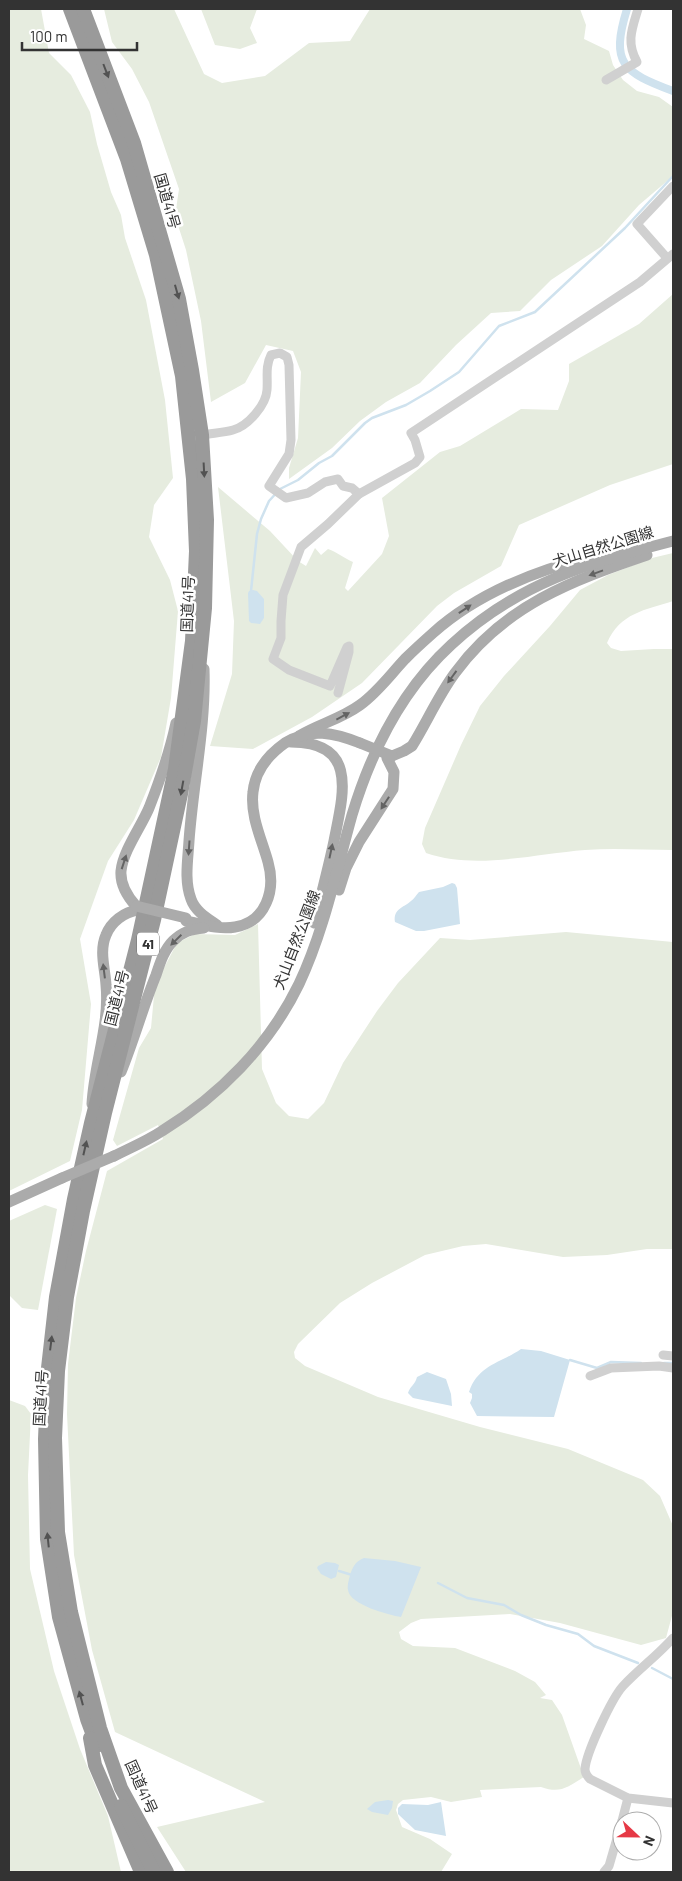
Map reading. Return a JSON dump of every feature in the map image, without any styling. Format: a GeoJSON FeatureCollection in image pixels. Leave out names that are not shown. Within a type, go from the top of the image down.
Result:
{"type":"FeatureCollection","features":[{"type":"Feature","properties":{"kind":"highway","name":"国道41号"},"geometry":{"type":"LineString","coordinates":[[70,9],[127,159],[156,254],[182,376],[193,479],[198,642],[194,721],[179,804],[154,920],[105,1113],[83,1211],[72,1269],[58,1371],[55,1438],[58,1532],[71,1612],[100,1728],[121,1788],[167,1872]]}},
{"type":"Feature","properties":{"kind":"highway","name":"国道41号"},"geometry":{"type":"LineString","coordinates":[[83,9],[134,144],[178,299],[202,435],[207,520],[205,608],[159,852],[136,950],[91,1123],[74,1199],[56,1297],[48,1368],[45,1439],[47,1539],[59,1617],[87,1720],[108,1779],[133,1833],[154,1872]]}},
{"type":"Feature","properties":{"kind":"highway"},"geometry":{"type":"LineString","coordinates":[[87,1720],[95,1765],[141,1872]]}},
{"type":"Feature","properties":{"kind":"highway"},"geometry":{"type":"LineString","coordinates":[[142,1828],[176,1872]]}},
{"type":"Feature","properties":{"kind":"main road"},"geometry":{"type":"LineString","coordinates":[[105,1113],[164,953],[172,942],[183,933],[192,929],[234,927],[250,922],[262,912],[268,898],[270,884],[269,865],[254,817],[252,794],[255,780],[265,760],[286,742],[348,714],[362,704],[434,632],[495,591],[521,579],[568,562],[662,537],[673,536]]}},
{"type":"Feature","properties":{"kind":"main road"},"geometry":{"type":"LineString","coordinates":[[299,736],[320,732],[333,733],[389,757],[404,752],[412,746],[440,694],[456,671],[497,628],[516,613],[552,592],[581,579],[652,553],[673,541]]}},
{"type":"Feature","properties":{"kind":"main road","name":"犬山自然公園線"},"geometry":{"type":"LineString","coordinates":[[9,1202],[114,1156],[161,1132],[207,1099],[245,1063],[273,1027],[299,983],[322,921],[365,777],[382,738],[409,693],[428,669],[451,645],[508,602],[549,579],[583,566],[673,541]]}},
{"type":"Feature","properties":{"kind":"main road"},"geometry":{"type":"LineString","coordinates":[[198,642],[180,694],[176,724],[164,765],[149,808],[123,860],[120,873],[125,892],[137,908],[221,927]]}},
{"type":"Feature","properties":{"kind":"main road"},"geometry":{"type":"LineString","coordinates":[[198,642],[205,691],[191,819],[187,869],[188,887],[191,899],[197,910],[221,927]]}},
{"type":"Feature","properties":{"kind":"main road"},"geometry":{"type":"LineString","coordinates":[[286,742],[312,743],[328,751],[340,768],[343,780],[343,792],[330,860],[304,955],[299,983]]}},
{"type":"Feature","properties":{"kind":"main road"},"geometry":{"type":"LineString","coordinates":[[299,983],[311,964],[325,934],[352,856],[393,789],[394,772],[389,757]]}},
{"type":"Feature","properties":{"kind":"main road"},"geometry":{"type":"LineString","coordinates":[[91,1123],[93,1080],[107,1007],[103,946],[112,924],[123,915],[137,908]]}},
{"type":"Feature","properties":{"kind":"street"},"geometry":{"type":"LineString","coordinates":[[606,80],[636,62],[631,51],[630,37],[638,9]]}},
{"type":"Feature","properties":{"kind":"street"},"geometry":{"type":"LineString","coordinates":[[338,693],[350,652],[349,646],[330,686],[288,670],[273,659],[281,638],[280,621],[283,595],[301,547],[359,494],[415,463],[420,457],[418,446],[411,433],[640,282],[670,256],[637,224],[673,186]]}},
{"type":"Feature","properties":{"kind":"street"},"geometry":{"type":"LineString","coordinates":[[202,435],[235,430],[246,423],[261,406],[265,398],[268,362],[271,355],[280,353],[286,357],[289,365],[291,440],[289,454],[269,486],[276,493],[286,498],[308,494],[325,482],[338,478],[343,486],[352,488],[359,494]]}},
{"type":"Feature","properties":{"kind":"street"},"geometry":{"type":"LineString","coordinates":[[662,1355],[673,1356]]}},
{"type":"Feature","properties":{"kind":"street"},"geometry":{"type":"LineString","coordinates":[[590,1376],[611,1368],[659,1366],[673,1368]]}},
{"type":"Feature","properties":{"kind":"street"},"geometry":{"type":"LineString","coordinates":[[673,1638],[657,1656],[624,1684],[613,1699],[595,1739],[585,1768],[586,1775],[590,1779],[628,1798],[673,1803]]}},
{"type":"Feature","properties":{"kind":"street"},"geometry":{"type":"LineString","coordinates":[[625,1811],[628,1798]]}},
{"type":"Feature","properties":{"kind":"street"},"geometry":{"type":"LineString","coordinates":[[604,1872],[609,1866],[612,1856]]}},
{"type":"Feature","properties":{"kind":"shaded area"},"geometry":{"type":"Polygon","coordinates":[[[9,9],[41,9],[49,53],[71,75],[90,112],[111,192],[121,215],[125,238],[146,300],[165,400],[173,478],[154,505],[149,537],[170,580],[178,611],[171,698],[161,757],[134,820],[108,861],[80,939],[91,1004],[82,1110],[70,1161],[9,1191],[9,9]]]}},
{"type":"Feature","properties":{"kind":"shaded area"},"geometry":{"type":"Polygon","coordinates":[[[104,9],[174,9],[204,74],[222,83],[265,76],[309,43],[350,41],[370,9],[580,9],[586,25],[584,39],[609,51],[613,65],[623,80],[637,91],[659,97],[673,107],[673,176],[639,205],[602,246],[551,280],[520,311],[491,313],[456,345],[420,383],[386,402],[360,421],[332,448],[289,479],[289,468],[298,438],[301,372],[293,351],[266,345],[245,383],[211,402],[201,321],[186,250],[175,216],[179,189],[149,102],[132,69],[112,42],[104,9]]]}},
{"type":"Feature","properties":{"kind":"shaded area"},"geometry":{"type":"Polygon","coordinates":[[[201,9],[257,9],[250,28],[257,43],[240,49],[215,45],[201,9]]]}},
{"type":"Feature","properties":{"kind":"shaded area"},"geometry":{"type":"Polygon","coordinates":[[[673,294],[673,464],[610,485],[519,525],[501,566],[454,593],[437,606],[362,683],[312,717],[253,749],[210,746],[232,674],[234,621],[218,487],[270,531],[298,561],[306,566],[315,548],[321,555],[328,549],[353,562],[345,588],[348,591],[382,554],[389,536],[382,498],[440,452],[460,446],[521,409],[558,410],[569,381],[569,364],[639,324],[673,294]]]}},
{"type":"Feature","properties":{"kind":"shaded area"},"geometry":{"type":"Polygon","coordinates":[[[673,553],[673,601],[643,610],[626,619],[612,633],[607,643],[611,648],[621,651],[673,649],[673,850],[585,850],[484,861],[445,858],[426,853],[422,844],[425,828],[461,745],[480,706],[504,676],[580,590],[608,575],[652,558],[673,553]]]}},
{"type":"Feature","properties":{"kind":"shaded area"},"geometry":{"type":"Polygon","coordinates":[[[258,924],[262,1069],[276,1103],[289,1116],[308,1119],[324,1103],[343,1063],[377,1011],[398,983],[440,938],[470,940],[566,932],[673,942],[673,1249],[647,1249],[607,1255],[563,1257],[486,1244],[463,1246],[425,1255],[372,1283],[340,1303],[298,1344],[294,1352],[295,1358],[305,1366],[378,1397],[480,1427],[568,1449],[643,1480],[660,1496],[673,1526],[673,1612],[666,1638],[641,1645],[560,1623],[510,1614],[421,1619],[411,1623],[399,1632],[401,1639],[413,1646],[455,1648],[515,1671],[535,1682],[546,1695],[540,1698],[552,1700],[562,1715],[584,1777],[559,1790],[541,1787],[480,1790],[482,1797],[451,1802],[431,1797],[403,1800],[398,1804],[396,1810],[402,1827],[430,1839],[452,1854],[441,1872],[186,1872],[157,1827],[265,1802],[115,1732],[92,1650],[74,1555],[67,1414],[68,1364],[76,1298],[86,1251],[107,1171],[163,1139],[158,1125],[117,1146],[113,1140],[139,1048],[151,1028],[155,985],[177,943],[195,934],[235,935],[258,924]]]}},
{"type":"Feature","properties":{"kind":"shaded area"},"geometry":{"type":"Polygon","coordinates":[[[45,1205],[57,1209],[38,1310],[22,1308],[9,1295],[9,1221],[45,1205]]]}},
{"type":"Feature","properties":{"kind":"shaded area"},"geometry":{"type":"Polygon","coordinates":[[[9,1400],[25,1406],[31,1414],[28,1475],[30,1569],[54,1671],[80,1749],[108,1816],[121,1872],[9,1872],[9,1400]]]}},
{"type":"Feature","properties":{"kind":"water"},"geometry":{"type":"Polygon","coordinates":[[[253,590],[257,591],[264,599],[264,618],[260,624],[249,621],[248,593],[253,590]]]}},
{"type":"Feature","properties":{"kind":"water"},"geometry":{"type":"Polygon","coordinates":[[[452,883],[457,888],[460,924],[416,931],[395,922],[397,911],[419,892],[452,883]]]}},
{"type":"Feature","properties":{"kind":"water"},"geometry":{"type":"Polygon","coordinates":[[[521,1349],[541,1351],[570,1360],[554,1417],[477,1416],[470,1403],[472,1394],[469,1392],[473,1383],[484,1370],[521,1349]]]}},
{"type":"Feature","properties":{"kind":"water"},"geometry":{"type":"Polygon","coordinates":[[[427,1372],[446,1379],[451,1394],[452,1406],[413,1398],[408,1393],[417,1377],[427,1372]]]}},
{"type":"Feature","properties":{"kind":"water"},"geometry":{"type":"Polygon","coordinates":[[[364,1558],[395,1561],[421,1567],[401,1617],[362,1605],[350,1595],[348,1587],[351,1572],[357,1562],[364,1558]]]}},
{"type":"Feature","properties":{"kind":"water"},"geometry":{"type":"Polygon","coordinates":[[[326,1562],[339,1565],[336,1577],[331,1579],[321,1574],[317,1568],[326,1562]]]}},
{"type":"Feature","properties":{"kind":"water"},"geometry":{"type":"Polygon","coordinates":[[[393,1801],[388,1815],[372,1812],[367,1809],[375,1802],[393,1801]]]}},
{"type":"Feature","properties":{"kind":"water"},"geometry":{"type":"Polygon","coordinates":[[[441,1802],[446,1836],[415,1830],[398,1814],[398,1808],[402,1804],[428,1805],[441,1802]]]}},
{"type":"Feature","properties":{"kind":"waterway"},"geometry":{"type":"LineString","coordinates":[[627,9],[620,42],[621,54],[625,64],[642,78],[673,91]]}},
{"type":"Feature","properties":{"kind":"waterway"},"geometry":{"type":"LineString","coordinates":[[251,591],[257,534],[261,519],[269,501],[280,489],[298,480],[319,463],[332,456],[372,418],[406,405],[459,372],[499,326],[535,312],[625,228],[673,176]]}},
{"type":"Feature","properties":{"kind":"waterway"},"geometry":{"type":"LineString","coordinates":[[570,1360],[597,1368],[611,1362],[641,1363]]}},
{"type":"Feature","properties":{"kind":"waterway"},"geometry":{"type":"LineString","coordinates":[[664,1363],[673,1363]]}},
{"type":"Feature","properties":{"kind":"waterway"},"geometry":{"type":"LineString","coordinates":[[339,1571],[352,1575]]}},
{"type":"Feature","properties":{"kind":"waterway"},"geometry":{"type":"LineString","coordinates":[[438,1583],[467,1598],[504,1605],[521,1615],[546,1625],[578,1634],[594,1646],[638,1663]]}},
{"type":"Feature","properties":{"kind":"waterway"},"geometry":{"type":"LineString","coordinates":[[652,1668],[673,1679]]}}]}
